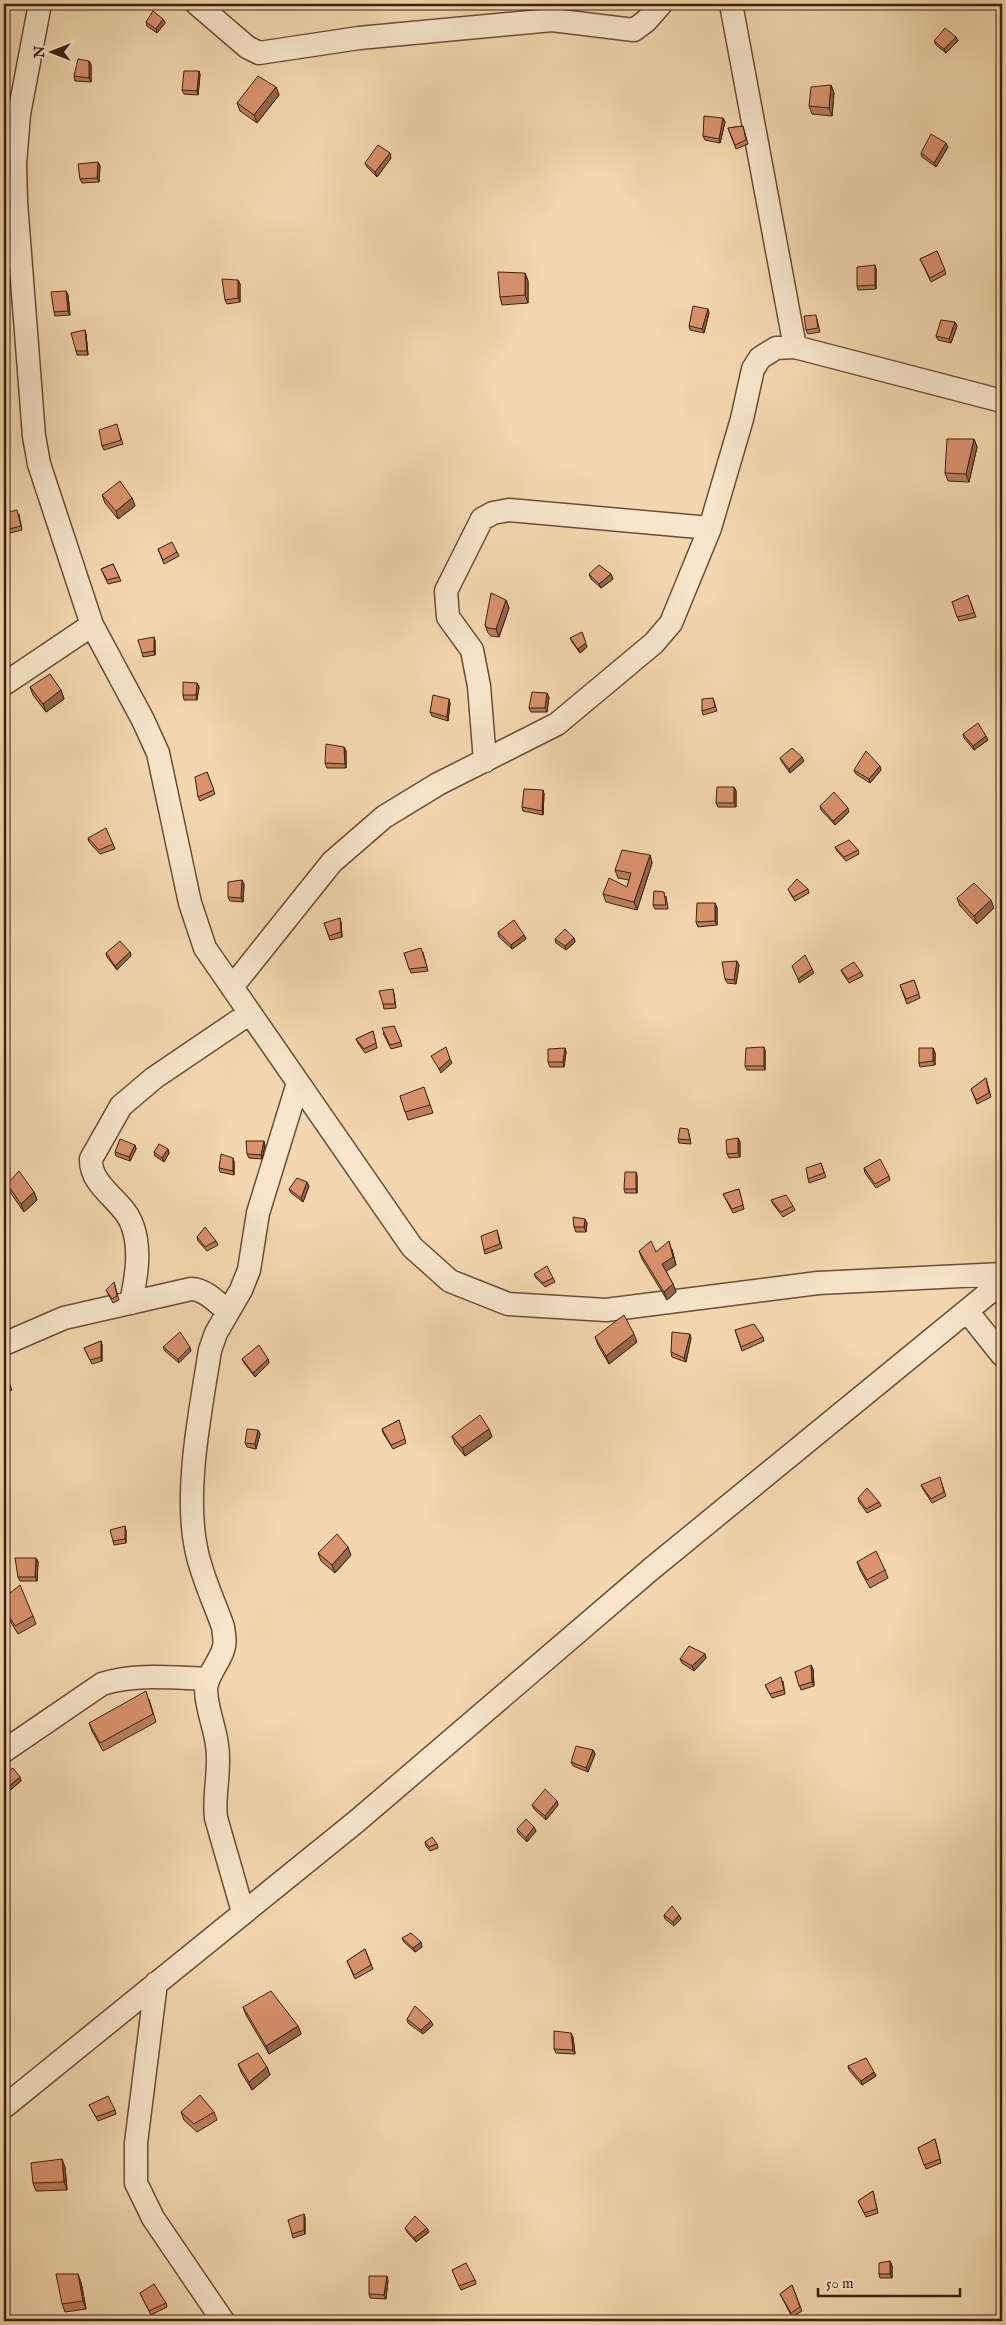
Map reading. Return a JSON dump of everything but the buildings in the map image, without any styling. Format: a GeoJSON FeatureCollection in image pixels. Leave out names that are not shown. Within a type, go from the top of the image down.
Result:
{"type":"FeatureCollection","features":[{"type":"Feature","properties":{"kind":"street"},"geometry":{"type":"LineString","coordinates":[[40,4],[19,114],[15,164],[16,211],[34,436],[40,464],[92,625],[143,720],[158,753],[190,903],[205,948],[412,1247],[450,1281],[508,1304],[606,1310],[818,1283],[1002,1274]]}},
{"type":"Feature","properties":{"kind":"street"},"geometry":{"type":"LineString","coordinates":[[197,4],[247,47],[259,53],[359,38],[552,20],[634,30],[661,4]]}},
{"type":"Feature","properties":{"kind":"street"},"geometry":{"type":"LineString","coordinates":[[731,4],[795,346]]}},
{"type":"Feature","properties":{"kind":"street"},"geometry":{"type":"LineString","coordinates":[[232,987],[332,862],[384,817],[438,784],[557,724],[654,643],[671,623],[710,528],[742,419],[753,369],[760,358],[776,348],[795,346],[1002,401]]}},
{"type":"Feature","properties":{"kind":"street"},"geometry":{"type":"LineString","coordinates":[[485,761],[479,686],[472,650],[448,617],[446,603],[446,591],[482,519],[493,513],[509,510],[710,528]]}},
{"type":"Feature","properties":{"kind":"street"},"geometry":{"type":"LineString","coordinates":[[4,684],[92,625]]}},
{"type":"Feature","properties":{"kind":"street"},"geometry":{"type":"LineString","coordinates":[[131,1303],[136,1281],[136,1243],[131,1222],[94,1176],[90,1166],[91,1159],[121,1106],[154,1078],[250,1013]]}},
{"type":"Feature","properties":{"kind":"street"},"geometry":{"type":"LineString","coordinates":[[243,1912],[216,1818],[214,1803],[218,1763],[217,1744],[206,1689],[208,1679],[224,1649],[225,1638],[196,1547],[193,1518],[193,1480],[210,1350],[216,1333],[249,1270],[258,1213],[298,1083]]}},
{"type":"Feature","properties":{"kind":"street"},"geometry":{"type":"LineString","coordinates":[[4,2107],[357,1821],[650,1570],[1002,1282]]}},
{"type":"Feature","properties":{"kind":"street"},"geometry":{"type":"LineString","coordinates":[[4,1344],[64,1318],[197,1289],[228,1312]]}},
{"type":"Feature","properties":{"kind":"street"},"geometry":{"type":"LineString","coordinates":[[967,1311],[1002,1355]]}},
{"type":"Feature","properties":{"kind":"street"},"geometry":{"type":"LineString","coordinates":[[4,1751],[102,1684],[117,1679],[136,1678],[208,1679]]}},
{"type":"Feature","properties":{"kind":"street"},"geometry":{"type":"LineString","coordinates":[[156,1983],[136,2143],[136,2183],[152,2218],[223,2321]]}}]}
